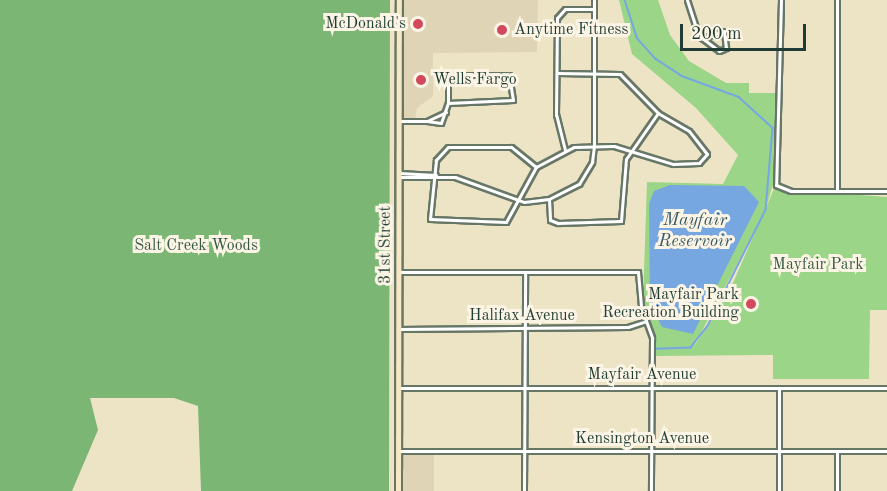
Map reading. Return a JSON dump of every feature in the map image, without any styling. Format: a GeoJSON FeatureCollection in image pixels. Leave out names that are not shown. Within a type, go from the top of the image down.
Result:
{"type":"FeatureCollection","features":[{"type":"Feature","properties":{"kind":"main road","name":"31st Street"},"geometry":{"type":"LineString","coordinates":[[398,491],[399,0]]}},
{"type":"Feature","properties":{"kind":"street"},"geometry":{"type":"LineString","coordinates":[[398,175],[435,175],[516,200],[549,199],[586,175],[594,145],[594,0]]}},
{"type":"Feature","properties":{"kind":"street"},"geometry":{"type":"LineString","coordinates":[[687,0],[702,38],[722,51],[725,32],[702,38]]}},
{"type":"Feature","properties":{"kind":"street"},"geometry":{"type":"LineString","coordinates":[[781,0],[776,183],[791,191],[887,191]]}},
{"type":"Feature","properties":{"kind":"street"},"geometry":{"type":"LineString","coordinates":[[837,0],[837,191]]}},
{"type":"Feature","properties":{"kind":"street"},"geometry":{"type":"LineString","coordinates":[[565,150],[557,126],[560,13],[594,9]]}},
{"type":"Feature","properties":{"kind":"street"},"geometry":{"type":"LineString","coordinates":[[536,167],[511,147],[451,147],[436,160],[428,214],[434,222],[503,223],[536,167],[565,150],[594,145],[631,151],[673,164],[705,159],[703,145],[658,113],[620,74],[557,73]]}},
{"type":"Feature","properties":{"kind":"street"},"geometry":{"type":"LineString","coordinates":[[399,121],[427,121],[440,124],[448,104],[452,76],[513,80],[510,103],[448,104]]}},
{"type":"Feature","properties":{"kind":"street"},"geometry":{"type":"LineString","coordinates":[[549,199],[550,220],[558,223],[621,221],[624,166],[631,151],[658,113]]}},
{"type":"Feature","properties":{"kind":"street"},"geometry":{"type":"LineString","coordinates":[[398,272],[638,272],[646,321],[652,338],[651,491]]}},
{"type":"Feature","properties":{"kind":"street"},"geometry":{"type":"LineString","coordinates":[[525,272],[525,491]]}},
{"type":"Feature","properties":{"kind":"street","name":"Halifax Avenue"},"geometry":{"type":"LineString","coordinates":[[398,329],[628,327],[646,321]]}},
{"type":"Feature","properties":{"kind":"street"},"geometry":{"type":"LineString","coordinates":[[779,387],[779,491]]}},
{"type":"Feature","properties":{"kind":"street","name":"Mayfair Avenue"},"geometry":{"type":"LineString","coordinates":[[398,388],[887,388]]}},
{"type":"Feature","properties":{"kind":"street","name":"Kensington Avenue"},"geometry":{"type":"LineString","coordinates":[[398,451],[887,451]]}},
{"type":"Feature","properties":{"kind":"street"},"geometry":{"type":"LineString","coordinates":[[837,451],[837,491]]}},
{"type":"Feature","properties":{"kind":"shaded area"},"geometry":{"type":"Polygon","coordinates":[[[404,0],[538,0],[537,52],[433,53],[433,96],[417,108],[415,120],[403,120],[404,0]]]}},
{"type":"Feature","properties":{"kind":"shaded area"},"geometry":{"type":"Polygon","coordinates":[[[402,451],[434,451],[434,491],[402,491],[402,451]]]}},
{"type":"Feature","properties":{"kind":"green space","name":"Salt Creek Woods"},"geometry":{"type":"Polygon","coordinates":[[[0,0],[390,0],[389,491],[201,491],[198,406],[174,398],[90,398],[98,430],[72,491],[0,491],[0,0]]]}},
{"type":"Feature","properties":{"kind":"green space","name":"Mayfair Park"},"geometry":{"type":"Polygon","coordinates":[[[619,0],[658,0],[670,35],[689,61],[726,83],[749,83],[749,93],[778,93],[776,175],[766,206],[774,189],[887,197],[887,310],[870,310],[869,379],[773,379],[773,355],[655,356],[643,302],[647,182],[723,184],[738,155],[696,108],[632,54],[619,0]],[[761,218],[693,348],[729,292],[761,218]]]}},
{"type":"Feature","properties":{"kind":"water","name":"Mayfair Reservoir"},"geometry":{"type":"Polygon","coordinates":[[[670,185],[744,186],[759,202],[693,334],[662,327],[650,303],[649,204],[654,191],[670,185]]]}},
{"type":"Feature","properties":{"kind":"waterway"},"geometry":{"type":"LineString","coordinates":[[625,0],[637,38],[656,59],[682,76],[739,97],[773,128],[766,210],[708,326],[691,348],[656,349]]}},
{"type":"Feature","properties":{"kind":"place","name":"McDonald's"},"geometry":{"type":"Point","coordinates":[418,24]}},
{"type":"Feature","properties":{"kind":"place","name":"Anytime Fitness"},"geometry":{"type":"Point","coordinates":[502,30]}},
{"type":"Feature","properties":{"kind":"place","name":"Wells Fargo"},"geometry":{"type":"Point","coordinates":[421,80]}},
{"type":"Feature","properties":{"kind":"place","name":"Mayfair Park Recreation Building"},"geometry":{"type":"Point","coordinates":[751,304]}}]}
